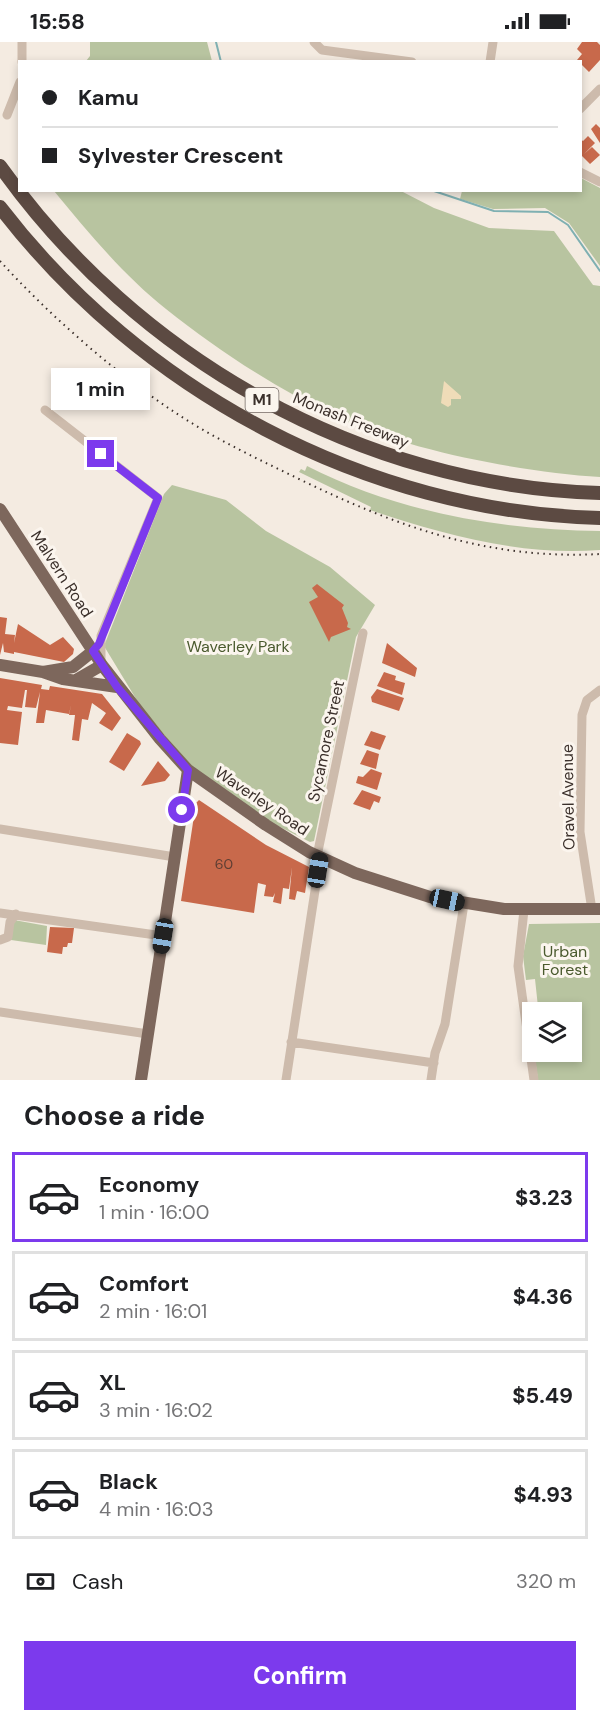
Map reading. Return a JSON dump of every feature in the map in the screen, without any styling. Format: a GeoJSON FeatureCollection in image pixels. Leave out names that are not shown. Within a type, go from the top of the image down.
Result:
{"type":"FeatureCollection","features":[{"type":"Feature","properties":{"kind":"highway","name":"Monash Freeway"},"geometry":{"type":"LineString","coordinates":[[0,166],[18,188]]}},
{"type":"Feature","properties":{"kind":"highway","name":"Monash Freeway"},"geometry":{"type":"LineString","coordinates":[[21,192],[69,250],[128,307],[177,346],[253,395],[336,435],[417,464],[498,483],[600,493]]}},
{"type":"Feature","properties":{"kind":"highway","name":"M1"},"geometry":{"type":"LineString","coordinates":[[0,207],[49,265],[113,327],[187,383],[269,432],[366,473],[431,493],[523,511],[600,518]]}},
{"type":"Feature","properties":{"kind":"main road","name":"Malvern Road"},"geometry":{"type":"LineString","coordinates":[[0,508],[96,648],[102,665],[117,687]]}},
{"type":"Feature","properties":{"kind":"main road"},"geometry":{"type":"LineString","coordinates":[[43,672],[73,667],[96,648]]}},
{"type":"Feature","properties":{"kind":"main road"},"geometry":{"type":"LineString","coordinates":[[0,665],[43,672],[63,679],[117,687]]}},
{"type":"Feature","properties":{"kind":"main road"},"geometry":{"type":"LineString","coordinates":[[76,680],[102,665]]}},
{"type":"Feature","properties":{"kind":"main road","name":"Waverley Road"},"geometry":{"type":"LineString","coordinates":[[117,687],[188,770],[266,825],[319,857],[393,886],[464,904],[524,910],[596,910]]}},
{"type":"Feature","properties":{"kind":"main road"},"geometry":{"type":"LineString","coordinates":[[141,1080],[188,770]]}},
{"type":"Feature","properties":{"kind":"street"},"geometry":{"type":"LineString","coordinates":[[22,42],[22,60]]}},
{"type":"Feature","properties":{"kind":"street"},"geometry":{"type":"LineString","coordinates":[[314,42],[322,50],[397,60]]}},
{"type":"Feature","properties":{"kind":"street"},"geometry":{"type":"LineString","coordinates":[[490,60],[493,42]]}},
{"type":"Feature","properties":{"kind":"street"},"geometry":{"type":"LineString","coordinates":[[7,115],[18,87]]}},
{"type":"Feature","properties":{"kind":"street"},"geometry":{"type":"LineString","coordinates":[[582,107],[600,89]]}},
{"type":"Feature","properties":{"kind":"street"},"geometry":{"type":"LineString","coordinates":[[582,173],[600,182]]}},
{"type":"Feature","properties":{"kind":"street"},"geometry":{"type":"LineString","coordinates":[[45,410],[158,498],[96,648]]}},
{"type":"Feature","properties":{"kind":"street","name":"Sycamore Street"},"geometry":{"type":"LineString","coordinates":[[286,1080],[319,857],[363,633]]}},
{"type":"Feature","properties":{"kind":"street","name":"Oravel Avenue"},"geometry":{"type":"LineString","coordinates":[[596,910],[580,825],[582,715],[587,700],[600,690]]}},
{"type":"Feature","properties":{"kind":"street"},"geometry":{"type":"LineString","coordinates":[[0,829],[175,857]]}},
{"type":"Feature","properties":{"kind":"street"},"geometry":{"type":"LineString","coordinates":[[431,1080],[446,1024],[464,904]]}},
{"type":"Feature","properties":{"kind":"street"},"geometry":{"type":"LineString","coordinates":[[524,910],[518,966],[534,1080]]}},
{"type":"Feature","properties":{"kind":"street"},"geometry":{"type":"LineString","coordinates":[[0,914],[16,914],[163,936]]}},
{"type":"Feature","properties":{"kind":"street"},"geometry":{"type":"LineString","coordinates":[[0,940],[8,937],[10,922],[16,914]]}},
{"type":"Feature","properties":{"kind":"street"},"geometry":{"type":"LineString","coordinates":[[0,1012],[148,1034]]}},
{"type":"Feature","properties":{"kind":"street"},"geometry":{"type":"LineString","coordinates":[[291,1042],[434,1063]]}},
{"type":"Feature","properties":{"kind":"green space"},"geometry":{"type":"Polygon","coordinates":[[[90,42],[207,42],[212,60],[87,60],[90,56],[90,42]]]}},
{"type":"Feature","properties":{"kind":"green space"},"geometry":{"type":"Polygon","coordinates":[[[582,179],[600,188],[600,266],[569,223],[545,208],[493,209],[460,199],[462,192],[582,192],[582,179]]]}},
{"type":"Feature","properties":{"kind":"green space"},"geometry":{"type":"Polygon","coordinates":[[[55,192],[403,192],[434,208],[489,228],[554,231],[593,285],[600,286],[600,477],[536,470],[467,458],[367,430],[339,418],[250,369],[207,340],[151,296],[93,238],[55,192]]]}},
{"type":"Feature","properties":{"kind":"green space"},"geometry":{"type":"Polygon","coordinates":[[[307,466],[341,482],[413,507],[525,527],[600,531],[600,550],[570,551],[512,547],[426,528],[370,510],[371,507],[299,472],[301,469],[305,471],[307,466]]]}},
{"type":"Feature","properties":{"kind":"green space","name":"Waverley Park"},"geometry":{"type":"Polygon","coordinates":[[[172,485],[226,500],[266,531],[330,567],[375,605],[356,637],[314,841],[310,842],[268,821],[190,766],[141,707],[104,646],[164,494],[172,485]]]}},
{"type":"Feature","properties":{"kind":"green space"},"geometry":{"type":"Polygon","coordinates":[[[14,920],[47,926],[46,945],[11,940],[14,920]]]}},
{"type":"Feature","properties":{"kind":"green space","name":"Urban Forest"},"geometry":{"type":"Polygon","coordinates":[[[600,923],[600,1080],[538,1080],[535,1062],[582,1062],[582,1002],[537,1002],[535,979],[526,980],[523,956],[529,924],[600,923]]]}},
{"type":"Feature","properties":{"kind":"sand"},"geometry":{"type":"Polygon","coordinates":[[[444,381],[461,396],[461,399],[451,399],[451,405],[448,407],[441,403],[444,381]]]}},
{"type":"Feature","properties":{"kind":"building"},"geometry":{"type":"Polygon","coordinates":[[[582,42],[597,42],[600,45],[600,60],[589,72],[582,65],[582,60],[577,60],[582,54],[577,49],[582,42]]]}},
{"type":"Feature","properties":{"kind":"building"},"geometry":{"type":"Polygon","coordinates":[[[596,124],[600,128],[600,143],[591,129],[596,124]]]}},
{"type":"Feature","properties":{"kind":"building"},"geometry":{"type":"Polygon","coordinates":[[[588,136],[595,143],[584,154],[592,147],[600,155],[590,164],[582,156],[583,141],[588,136]]]}},
{"type":"Feature","properties":{"kind":"building"},"geometry":{"type":"Polygon","coordinates":[[[317,584],[344,605],[342,608],[348,623],[347,627],[351,629],[331,637],[329,642],[309,602],[318,597],[312,588],[317,584]]]}},
{"type":"Feature","properties":{"kind":"building"},"geometry":{"type":"Polygon","coordinates":[[[0,617],[7,618],[5,634],[15,635],[14,643],[18,624],[50,645],[63,637],[74,649],[73,654],[64,662],[4,652],[3,643],[0,655],[0,617]]]}},
{"type":"Feature","properties":{"kind":"building"},"geometry":{"type":"Polygon","coordinates":[[[387,643],[417,668],[415,677],[382,663],[387,643]]]}},
{"type":"Feature","properties":{"kind":"building"},"geometry":{"type":"Polygon","coordinates":[[[384,672],[396,676],[395,680],[405,683],[402,695],[377,686],[384,672]]]}},
{"type":"Feature","properties":{"kind":"building"},"geometry":{"type":"Polygon","coordinates":[[[0,678],[42,685],[41,689],[49,690],[50,686],[102,694],[121,718],[112,731],[99,723],[106,713],[92,703],[88,720],[82,719],[79,741],[72,740],[75,715],[69,715],[71,705],[69,714],[46,710],[44,723],[36,723],[40,692],[36,708],[25,707],[27,690],[25,690],[22,708],[8,706],[7,710],[22,712],[18,745],[0,743],[0,678]]]}},
{"type":"Feature","properties":{"kind":"building"},"geometry":{"type":"Polygon","coordinates":[[[377,689],[404,698],[399,711],[372,702],[371,697],[377,689]]]}},
{"type":"Feature","properties":{"kind":"building"},"geometry":{"type":"Polygon","coordinates":[[[371,731],[386,736],[380,750],[364,745],[371,731]]]}},
{"type":"Feature","properties":{"kind":"building"},"geometry":{"type":"Polygon","coordinates":[[[127,733],[141,744],[124,771],[109,762],[127,733]]]}},
{"type":"Feature","properties":{"kind":"building"},"geometry":{"type":"Polygon","coordinates":[[[367,750],[379,754],[376,769],[360,764],[367,750]]]}},
{"type":"Feature","properties":{"kind":"building"},"geometry":{"type":"Polygon","coordinates":[[[158,761],[170,775],[165,781],[141,786],[158,761]]]}},
{"type":"Feature","properties":{"kind":"building"},"geometry":{"type":"Polygon","coordinates":[[[371,769],[382,773],[377,790],[356,783],[358,776],[363,777],[371,769]]]}},
{"type":"Feature","properties":{"kind":"building"},"geometry":{"type":"Polygon","coordinates":[[[362,790],[381,797],[379,803],[374,801],[370,810],[353,804],[362,790]]]}},
{"type":"Feature","properties":{"kind":"building"},"geometry":{"type":"Polygon","coordinates":[[[199,800],[266,845],[309,867],[305,893],[297,891],[295,900],[289,899],[292,867],[289,889],[283,888],[281,904],[273,902],[275,893],[273,897],[264,896],[266,885],[258,883],[254,913],[181,901],[196,803],[199,800]]]}},
{"type":"Feature","properties":{"kind":"building"},"geometry":{"type":"Polygon","coordinates":[[[50,927],[74,928],[72,943],[63,947],[62,954],[47,952],[50,927]]]}},
{"type":"Feature","properties":{"kind":"waterway"},"geometry":{"type":"LineString","coordinates":[[216,42],[220,60]]}},
{"type":"Feature","properties":{"kind":"waterway"},"geometry":{"type":"LineString","coordinates":[[437,192],[494,211],[548,212],[568,225],[600,271]]}},
{"type":"Feature","properties":{"kind":"railway"},"geometry":{"type":"LineString","coordinates":[[0,261],[62,323],[132,382],[193,424],[268,464],[372,512],[445,537],[520,552],[600,554]]}},
{"type":"Feature","properties":{"kind":"route"},"geometry":{"type":"LineString","coordinates":[[101,454],[158,498],[99,644],[93,651],[117,687],[188,770],[182,810]]}}]}
